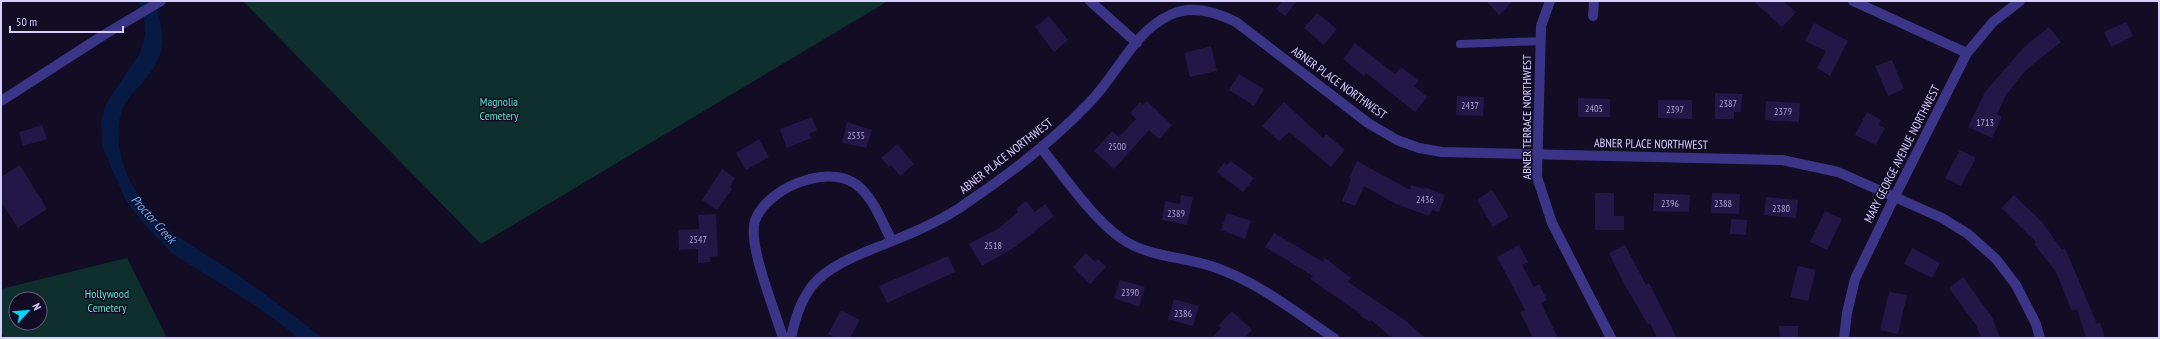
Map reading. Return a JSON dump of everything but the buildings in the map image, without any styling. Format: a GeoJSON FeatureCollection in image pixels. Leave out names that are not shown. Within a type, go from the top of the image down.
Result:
{"type":"FeatureCollection","features":[{"type":"Feature","properties":{"kind":"street"},"geometry":{"type":"LineString","coordinates":[[3,100],[102,36],[161,1]]}},
{"type":"Feature","properties":{"kind":"street"},"geometry":{"type":"LineString","coordinates":[[1090,1],[1137,43]]}},
{"type":"Feature","properties":{"kind":"street","name":"ABNER TERRACE NORTHWEST"},"geometry":{"type":"LineString","coordinates":[[1550,1],[1541,26],[1539,154],[1537,177],[1552,224],[1611,338]]}},
{"type":"Feature","properties":{"kind":"street"},"geometry":{"type":"LineString","coordinates":[[1592,16],[1594,1]]}},
{"type":"Feature","properties":{"kind":"street"},"geometry":{"type":"LineString","coordinates":[[1853,1],[1967,53]]}},
{"type":"Feature","properties":{"kind":"street","name":"MARY GEORGE AVENUE NORTHWEST"},"geometry":{"type":"LineString","coordinates":[[1844,338],[1847,313],[1855,279],[1967,53],[1993,22],[2020,1]]}},
{"type":"Feature","properties":{"kind":"street","name":"ABNER PLACE NORTHWEST"},"geometry":{"type":"LineString","coordinates":[[791,338],[795,315],[813,285],[840,263],[892,242],[930,224],[967,203],[1041,148],[1090,102],[1152,26],[1171,14],[1192,10],[1216,12],[1236,22],[1368,123],[1397,140],[1419,148],[1442,152],[1782,160],[1838,172],[1942,218],[1968,234],[1996,259],[2016,285],[2036,324],[2040,338]]}},
{"type":"Feature","properties":{"kind":"street"},"geometry":{"type":"LineString","coordinates":[[1041,148],[1098,218],[1122,239],[1153,254],[1213,266],[1250,281],[1334,338]]}},
{"type":"Feature","properties":{"kind":"street"},"geometry":{"type":"LineString","coordinates":[[783,338],[753,241],[755,222],[766,202],[780,192],[812,178],[829,176],[843,178],[854,184],[866,194],[892,242]]}},
{"type":"Feature","properties":{"kind":"lane"},"geometry":{"type":"LineString","coordinates":[[1460,44],[1541,41]]}},
{"type":"Feature","properties":{"kind":"green space","name":"Magnolia Cemetery"},"geometry":{"type":"Polygon","coordinates":[[[243,1],[888,1],[481,244],[243,1]]]}},
{"type":"Feature","properties":{"kind":"green space","name":"Hollywood Cemetery"},"geometry":{"type":"Polygon","coordinates":[[[127,258],[167,338],[4,338],[1,331],[1,289],[127,258]]]}},
{"type":"Feature","properties":{"kind":"water","name":"Proctor Creek"},"geometry":{"type":"Polygon","coordinates":[[[138,1],[153,1],[162,30],[161,49],[154,68],[126,102],[120,117],[119,143],[121,157],[139,196],[158,219],[186,242],[238,275],[323,338],[299,338],[259,308],[173,254],[142,222],[125,199],[102,146],[101,122],[105,105],[140,53],[145,35],[144,16],[138,1]]]}}]}
